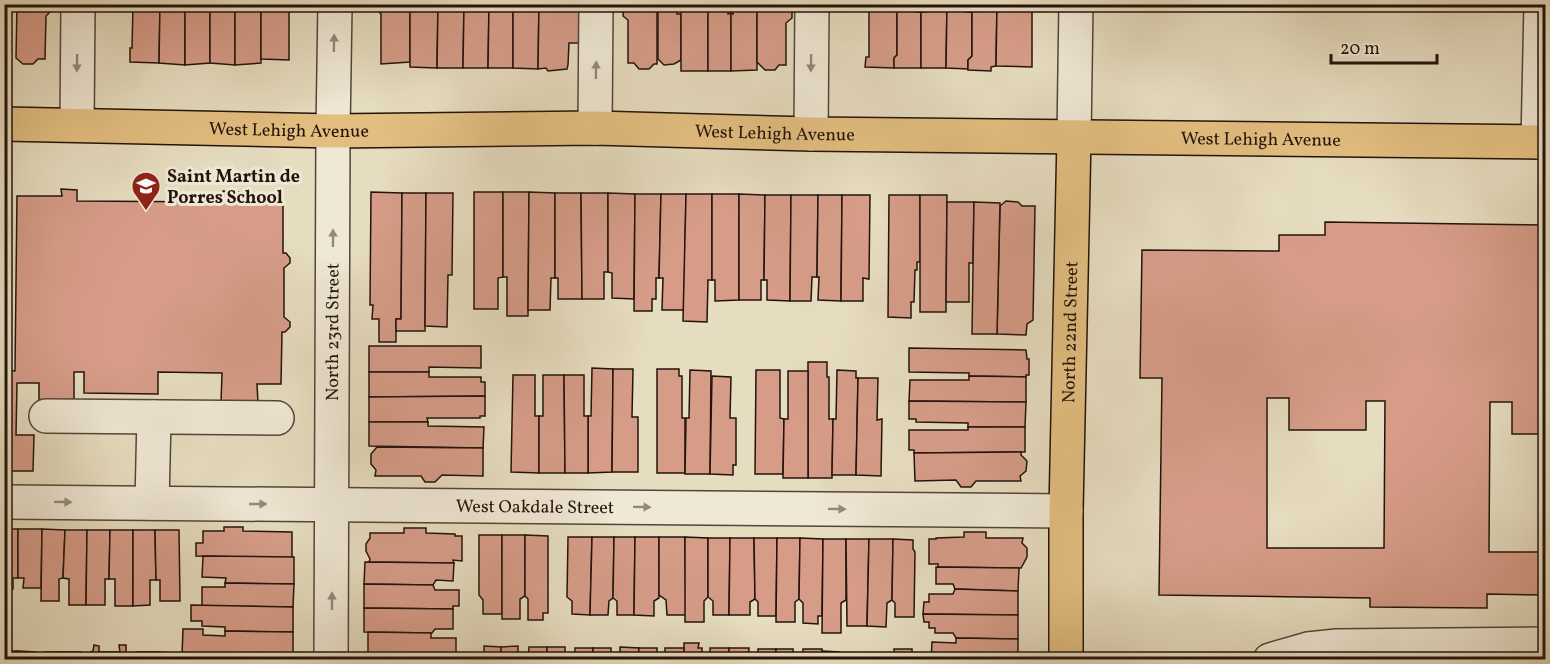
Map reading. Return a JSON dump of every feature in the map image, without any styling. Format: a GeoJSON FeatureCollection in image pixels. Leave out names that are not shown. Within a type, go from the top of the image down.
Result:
{"type":"FeatureCollection","features":[{"type":"Feature","properties":{"kind":"main road","name":"West Lehigh Avenue"},"geometry":{"type":"LineString","coordinates":[[4,124],[333,131],[595,128],[811,134],[1542,142]]}},
{"type":"Feature","properties":{"kind":"main road","name":"North 22nd Street"},"geometry":{"type":"LineString","coordinates":[[1065,660],[1074,137]]}},
{"type":"Feature","properties":{"kind":"street"},"geometry":{"type":"LineString","coordinates":[[77,125],[78,4]]}},
{"type":"Feature","properties":{"kind":"street","name":"North 23rd Street"},"geometry":{"type":"LineString","coordinates":[[331,660],[335,4]]}},
{"type":"Feature","properties":{"kind":"street"},"geometry":{"type":"LineString","coordinates":[[595,128],[596,4]]}},
{"type":"Feature","properties":{"kind":"street"},"geometry":{"type":"LineString","coordinates":[[811,134],[812,4]]}},
{"type":"Feature","properties":{"kind":"street","name":"North 22nd Street"},"geometry":{"type":"LineString","coordinates":[[1074,137],[1076,4]]}},
{"type":"Feature","properties":{"kind":"street"},"geometry":{"type":"LineString","coordinates":[[1541,4],[1542,142]]}},
{"type":"Feature","properties":{"kind":"street"},"geometry":{"type":"LineString","coordinates":[[46,416],[277,418]]}},
{"type":"Feature","properties":{"kind":"street"},"geometry":{"type":"LineString","coordinates":[[152,503],[154,417]]}},
{"type":"Feature","properties":{"kind":"street","name":"West Oakdale Street"},"geometry":{"type":"LineString","coordinates":[[4,502],[1066,511]]}},
{"type":"Feature","properties":{"kind":"street"},"geometry":{"type":"LineString","coordinates":[[1272,659],[1308,649],[1337,646],[1545,644]]}},
{"type":"Feature","properties":{"kind":"building"},"geometry":{"type":"Polygon","coordinates":[[[17,4],[51,4],[51,11],[46,16],[45,59],[38,59],[33,64],[23,64],[16,58],[17,4]]]}},
{"type":"Feature","properties":{"kind":"building"},"geometry":{"type":"Polygon","coordinates":[[[133,4],[160,4],[159,63],[130,62],[133,4]]]}},
{"type":"Feature","properties":{"kind":"building"},"geometry":{"type":"Polygon","coordinates":[[[160,4],[185,4],[185,65],[159,63],[160,4]]]}},
{"type":"Feature","properties":{"kind":"building"},"geometry":{"type":"Polygon","coordinates":[[[185,4],[210,4],[210,63],[185,65],[185,4]]]}},
{"type":"Feature","properties":{"kind":"building"},"geometry":{"type":"Polygon","coordinates":[[[210,4],[235,4],[235,65],[210,63],[210,4]]]}},
{"type":"Feature","properties":{"kind":"building"},"geometry":{"type":"Polygon","coordinates":[[[235,4],[261,4],[261,63],[235,65],[235,4]]]}},
{"type":"Feature","properties":{"kind":"building"},"geometry":{"type":"Polygon","coordinates":[[[261,4],[292,4],[289,9],[289,60],[261,59],[261,4]]]}},
{"type":"Feature","properties":{"kind":"building"},"geometry":{"type":"Polygon","coordinates":[[[376,4],[410,4],[410,62],[381,64],[381,14],[376,9],[376,4]]]}},
{"type":"Feature","properties":{"kind":"building"},"geometry":{"type":"Polygon","coordinates":[[[410,4],[438,4],[437,68],[410,67],[410,4]]]}},
{"type":"Feature","properties":{"kind":"building"},"geometry":{"type":"Polygon","coordinates":[[[438,4],[464,4],[463,68],[437,68],[438,4]]]}},
{"type":"Feature","properties":{"kind":"building"},"geometry":{"type":"Polygon","coordinates":[[[464,4],[489,4],[488,68],[463,68],[464,4]]]}},
{"type":"Feature","properties":{"kind":"building"},"geometry":{"type":"Polygon","coordinates":[[[489,4],[513,4],[513,68],[488,68],[489,4]]]}},
{"type":"Feature","properties":{"kind":"building"},"geometry":{"type":"Polygon","coordinates":[[[513,4],[539,4],[538,69],[513,68],[513,4]]]}},
{"type":"Feature","properties":{"kind":"building"},"geometry":{"type":"Polygon","coordinates":[[[539,4],[579,6],[579,43],[569,43],[567,69],[548,71],[546,68],[538,69],[539,4]]]}},
{"type":"Feature","properties":{"kind":"building"},"geometry":{"type":"Polygon","coordinates":[[[624,4],[657,4],[657,64],[649,69],[639,69],[634,63],[628,63],[628,20],[623,16],[624,4]]]}},
{"type":"Feature","properties":{"kind":"building"},"geometry":{"type":"Polygon","coordinates":[[[658,4],[677,4],[677,14],[681,14],[681,60],[674,64],[664,65],[658,59],[658,4]]]}},
{"type":"Feature","properties":{"kind":"building"},"geometry":{"type":"Polygon","coordinates":[[[681,4],[708,4],[708,71],[681,71],[681,4]]]}},
{"type":"Feature","properties":{"kind":"building"},"geometry":{"type":"Polygon","coordinates":[[[708,4],[728,4],[728,14],[731,13],[731,71],[708,71],[708,4]]]}},
{"type":"Feature","properties":{"kind":"building"},"geometry":{"type":"Polygon","coordinates":[[[733,4],[757,4],[757,70],[731,71],[733,4]]]}},
{"type":"Feature","properties":{"kind":"building"},"geometry":{"type":"Polygon","coordinates":[[[757,4],[788,4],[792,7],[792,18],[786,23],[786,65],[779,65],[775,70],[765,70],[757,62],[757,4]]]}},
{"type":"Feature","properties":{"kind":"building"},"geometry":{"type":"Polygon","coordinates":[[[869,4],[897,4],[897,55],[894,58],[894,68],[865,67],[866,57],[869,57],[869,4]]]}},
{"type":"Feature","properties":{"kind":"building"},"geometry":{"type":"Polygon","coordinates":[[[897,4],[916,4],[916,12],[921,12],[921,68],[894,68],[894,58],[897,55],[897,4]]]}},
{"type":"Feature","properties":{"kind":"building"},"geometry":{"type":"Polygon","coordinates":[[[926,4],[947,4],[946,68],[921,68],[921,12],[926,12],[926,4]]]}},
{"type":"Feature","properties":{"kind":"building"},"geometry":{"type":"Polygon","coordinates":[[[947,4],[966,4],[966,12],[972,12],[972,56],[968,60],[968,69],[946,68],[947,4]]]}},
{"type":"Feature","properties":{"kind":"building"},"geometry":{"type":"Polygon","coordinates":[[[968,4],[997,4],[996,66],[991,67],[991,71],[968,70],[968,60],[972,56],[972,12],[968,12],[968,4]]]}},
{"type":"Feature","properties":{"kind":"building"},"geometry":{"type":"Polygon","coordinates":[[[997,4],[1032,4],[1032,67],[996,66],[997,4]]]}},
{"type":"Feature","properties":{"kind":"building"},"geometry":{"type":"Polygon","coordinates":[[[61,189],[77,190],[77,201],[223,202],[223,191],[241,192],[241,197],[283,197],[283,253],[290,258],[290,263],[284,268],[284,317],[290,322],[290,327],[282,332],[281,384],[257,384],[258,403],[221,403],[222,373],[158,372],[158,394],[84,393],[84,372],[74,372],[74,402],[39,402],[39,383],[17,383],[16,435],[34,435],[33,471],[4,471],[4,370],[15,371],[17,196],[62,196],[61,189]]]}},
{"type":"Feature","properties":{"kind":"building"},"geometry":{"type":"Polygon","coordinates":[[[371,192],[402,193],[401,319],[396,319],[396,342],[379,342],[379,319],[372,319],[373,305],[370,305],[371,192]]]}},
{"type":"Feature","properties":{"kind":"building"},"geometry":{"type":"Polygon","coordinates":[[[474,192],[503,192],[503,277],[498,278],[498,309],[474,309],[474,192]]]}},
{"type":"Feature","properties":{"kind":"building"},"geometry":{"type":"Polygon","coordinates":[[[503,192],[529,192],[528,316],[507,316],[507,277],[503,277],[503,192]]]}},
{"type":"Feature","properties":{"kind":"building"},"geometry":{"type":"Polygon","coordinates":[[[529,192],[555,193],[555,278],[551,278],[550,310],[528,310],[529,192]]]}},
{"type":"Feature","properties":{"kind":"building"},"geometry":{"type":"Polygon","coordinates":[[[402,193],[426,193],[425,331],[396,331],[396,319],[401,319],[402,193]]]}},
{"type":"Feature","properties":{"kind":"building"},"geometry":{"type":"Polygon","coordinates":[[[426,193],[453,193],[452,275],[448,275],[447,327],[425,326],[426,193]]]}},
{"type":"Feature","properties":{"kind":"building"},"geometry":{"type":"Polygon","coordinates":[[[555,193],[581,193],[582,299],[558,299],[558,278],[555,278],[555,193]]]}},
{"type":"Feature","properties":{"kind":"building"},"geometry":{"type":"Polygon","coordinates":[[[581,193],[608,193],[608,272],[604,272],[604,299],[582,299],[581,193]]]}},
{"type":"Feature","properties":{"kind":"building"},"geometry":{"type":"Polygon","coordinates":[[[608,193],[635,194],[634,299],[612,298],[612,273],[608,272],[608,193]]]}},
{"type":"Feature","properties":{"kind":"building"},"geometry":{"type":"Polygon","coordinates":[[[635,194],[661,194],[659,278],[656,278],[656,299],[652,299],[652,311],[634,311],[635,194]]]}},
{"type":"Feature","properties":{"kind":"building"},"geometry":{"type":"Polygon","coordinates":[[[661,194],[686,194],[684,310],[662,310],[663,278],[659,278],[661,194]]]}},
{"type":"Feature","properties":{"kind":"building"},"geometry":{"type":"Polygon","coordinates":[[[686,194],[712,194],[712,280],[708,280],[707,322],[683,321],[686,194]]]}},
{"type":"Feature","properties":{"kind":"building"},"geometry":{"type":"Polygon","coordinates":[[[712,194],[739,194],[739,300],[715,301],[715,280],[712,280],[712,194]]]}},
{"type":"Feature","properties":{"kind":"building"},"geometry":{"type":"Polygon","coordinates":[[[739,194],[765,195],[764,280],[761,280],[761,300],[739,300],[739,194]]]}},
{"type":"Feature","properties":{"kind":"building"},"geometry":{"type":"Polygon","coordinates":[[[765,195],[791,195],[790,301],[767,300],[767,280],[764,280],[765,195]]]}},
{"type":"Feature","properties":{"kind":"building"},"geometry":{"type":"Polygon","coordinates":[[[791,195],[818,195],[817,277],[812,277],[811,301],[790,301],[791,195]]]}},
{"type":"Feature","properties":{"kind":"building"},"geometry":{"type":"Polygon","coordinates":[[[818,195],[842,195],[841,301],[818,300],[818,195]]]}},
{"type":"Feature","properties":{"kind":"building"},"geometry":{"type":"Polygon","coordinates":[[[842,195],[870,195],[869,279],[863,278],[863,301],[841,301],[842,195]]]}},
{"type":"Feature","properties":{"kind":"building"},"geometry":{"type":"Polygon","coordinates":[[[889,195],[920,195],[920,262],[917,262],[917,270],[915,270],[911,318],[888,317],[889,195]]]}},
{"type":"Feature","properties":{"kind":"building"},"geometry":{"type":"Polygon","coordinates":[[[920,195],[947,195],[946,312],[920,312],[920,195]]]}},
{"type":"Feature","properties":{"kind":"building"},"geometry":{"type":"Polygon","coordinates":[[[1006,201],[1018,202],[1022,206],[1035,206],[1033,320],[1027,324],[1026,335],[997,334],[1000,206],[1006,201]]]}},
{"type":"Feature","properties":{"kind":"building"},"geometry":{"type":"Polygon","coordinates":[[[947,202],[974,202],[973,263],[969,263],[969,302],[946,302],[947,202]]]}},
{"type":"Feature","properties":{"kind":"building"},"geometry":{"type":"Polygon","coordinates":[[[974,202],[1000,203],[997,334],[972,334],[974,202]]]}},
{"type":"Feature","properties":{"kind":"building"},"geometry":{"type":"Polygon","coordinates":[[[1325,222],[1546,225],[1546,434],[1512,434],[1512,402],[1490,402],[1489,552],[1546,552],[1546,595],[1487,594],[1487,608],[1370,607],[1370,598],[1159,595],[1162,378],[1140,378],[1142,250],[1279,251],[1279,235],[1325,235],[1325,222]],[[1267,398],[1267,548],[1384,548],[1385,401],[1366,401],[1366,430],[1289,430],[1289,398],[1267,398]]]}},
{"type":"Feature","properties":{"kind":"building"},"geometry":{"type":"Polygon","coordinates":[[[369,346],[481,346],[481,368],[429,367],[429,372],[369,372],[369,346]]]}},
{"type":"Feature","properties":{"kind":"building"},"geometry":{"type":"Polygon","coordinates":[[[909,348],[1026,350],[1027,359],[1029,359],[1029,375],[1026,377],[969,376],[969,373],[909,372],[909,348]]]}},
{"type":"Feature","properties":{"kind":"building"},"geometry":{"type":"Polygon","coordinates":[[[808,362],[827,362],[829,419],[833,419],[832,478],[808,478],[808,362]]]}},
{"type":"Feature","properties":{"kind":"building"},"geometry":{"type":"Polygon","coordinates":[[[592,368],[613,369],[612,472],[588,473],[588,416],[591,416],[592,368]]]}},
{"type":"Feature","properties":{"kind":"building"},"geometry":{"type":"Polygon","coordinates":[[[613,369],[633,369],[632,417],[638,417],[638,472],[612,472],[613,369]]]}},
{"type":"Feature","properties":{"kind":"building"},"geometry":{"type":"Polygon","coordinates":[[[657,369],[679,369],[679,376],[682,376],[685,473],[657,473],[657,369]]]}},
{"type":"Feature","properties":{"kind":"building"},"geometry":{"type":"Polygon","coordinates":[[[690,370],[711,371],[710,474],[685,474],[690,370]]]}},
{"type":"Feature","properties":{"kind":"building"},"geometry":{"type":"Polygon","coordinates":[[[756,370],[780,370],[780,418],[784,419],[783,474],[755,474],[756,370]]]}},
{"type":"Feature","properties":{"kind":"building"},"geometry":{"type":"Polygon","coordinates":[[[837,370],[856,371],[856,378],[858,378],[856,475],[832,475],[837,370]]]}},
{"type":"Feature","properties":{"kind":"building"},"geometry":{"type":"Polygon","coordinates":[[[788,371],[808,371],[808,478],[783,478],[784,419],[788,419],[788,371]]]}},
{"type":"Feature","properties":{"kind":"building"},"geometry":{"type":"Polygon","coordinates":[[[369,372],[429,372],[429,377],[481,377],[481,382],[485,382],[485,396],[369,397],[369,372]]]}},
{"type":"Feature","properties":{"kind":"building"},"geometry":{"type":"Polygon","coordinates":[[[513,375],[535,375],[535,416],[539,416],[539,473],[511,472],[513,375]]]}},
{"type":"Feature","properties":{"kind":"building"},"geometry":{"type":"Polygon","coordinates":[[[543,375],[564,375],[565,473],[539,473],[539,416],[543,416],[543,375]]]}},
{"type":"Feature","properties":{"kind":"building"},"geometry":{"type":"Polygon","coordinates":[[[564,375],[584,375],[584,416],[588,416],[588,473],[565,473],[564,375]]]}},
{"type":"Feature","properties":{"kind":"building"},"geometry":{"type":"Polygon","coordinates":[[[712,376],[731,377],[730,418],[736,418],[736,465],[733,465],[733,475],[710,474],[712,376]]]}},
{"type":"Feature","properties":{"kind":"building"},"geometry":{"type":"Polygon","coordinates":[[[969,376],[1026,377],[1026,402],[909,401],[910,380],[969,380],[969,376]]]}},
{"type":"Feature","properties":{"kind":"building"},"geometry":{"type":"Polygon","coordinates":[[[858,378],[878,378],[877,420],[882,419],[881,476],[856,475],[858,378]]]}},
{"type":"Feature","properties":{"kind":"building"},"geometry":{"type":"Polygon","coordinates":[[[485,396],[485,416],[480,416],[480,418],[427,418],[428,422],[369,422],[369,397],[485,396]]]}},
{"type":"Feature","properties":{"kind":"building"},"geometry":{"type":"Polygon","coordinates":[[[909,401],[1026,402],[1025,427],[968,427],[968,423],[916,422],[916,419],[909,419],[909,401]]]}},
{"type":"Feature","properties":{"kind":"building"},"geometry":{"type":"Polygon","coordinates":[[[369,422],[428,422],[428,426],[484,427],[483,448],[369,446],[369,422]]]}},
{"type":"Feature","properties":{"kind":"building"},"geometry":{"type":"Polygon","coordinates":[[[968,427],[1025,427],[1025,452],[914,453],[914,450],[909,450],[909,430],[968,430],[968,427]]]}},
{"type":"Feature","properties":{"kind":"building"},"geometry":{"type":"Polygon","coordinates":[[[377,447],[483,448],[483,476],[442,475],[435,482],[425,482],[421,476],[375,476],[376,470],[371,464],[371,454],[377,447]]]}},
{"type":"Feature","properties":{"kind":"building"},"geometry":{"type":"Polygon","coordinates":[[[1021,452],[1027,461],[1026,471],[1020,476],[1021,481],[976,481],[971,487],[961,487],[956,480],[915,481],[914,453],[1021,452]]]}},
{"type":"Feature","properties":{"kind":"building"},"geometry":{"type":"Polygon","coordinates":[[[224,527],[243,527],[243,531],[292,532],[292,558],[196,556],[196,543],[203,543],[203,531],[224,531],[224,527]]]}},
{"type":"Feature","properties":{"kind":"building"},"geometry":{"type":"Polygon","coordinates":[[[404,528],[426,528],[426,533],[462,536],[462,561],[453,560],[454,563],[369,562],[366,544],[370,533],[404,533],[404,528]]]}},
{"type":"Feature","properties":{"kind":"building"},"geometry":{"type":"Polygon","coordinates":[[[4,529],[18,529],[18,578],[13,578],[13,589],[4,589],[4,529]]]}},
{"type":"Feature","properties":{"kind":"building"},"geometry":{"type":"Polygon","coordinates":[[[18,529],[42,529],[41,588],[23,588],[24,578],[18,578],[18,529]]]}},
{"type":"Feature","properties":{"kind":"building"},"geometry":{"type":"Polygon","coordinates":[[[42,529],[65,530],[63,578],[59,579],[59,601],[41,601],[42,529]]]}},
{"type":"Feature","properties":{"kind":"building"},"geometry":{"type":"Polygon","coordinates":[[[65,530],[87,530],[86,605],[69,605],[69,579],[63,578],[65,530]]]}},
{"type":"Feature","properties":{"kind":"building"},"geometry":{"type":"Polygon","coordinates":[[[87,530],[110,530],[109,579],[105,579],[105,605],[86,605],[87,530]]]}},
{"type":"Feature","properties":{"kind":"building"},"geometry":{"type":"Polygon","coordinates":[[[110,530],[133,530],[133,606],[115,606],[115,579],[109,579],[110,530]]]}},
{"type":"Feature","properties":{"kind":"building"},"geometry":{"type":"Polygon","coordinates":[[[133,530],[155,530],[156,580],[150,580],[150,605],[133,606],[133,530]]]}},
{"type":"Feature","properties":{"kind":"building"},"geometry":{"type":"Polygon","coordinates":[[[155,530],[179,530],[180,601],[160,601],[160,580],[156,580],[155,530]]]}},
{"type":"Feature","properties":{"kind":"building"},"geometry":{"type":"Polygon","coordinates":[[[964,532],[986,532],[986,538],[1023,538],[1022,543],[1027,548],[1027,557],[1021,568],[938,567],[938,564],[929,564],[929,539],[964,537],[964,532]]]}},
{"type":"Feature","properties":{"kind":"building"},"geometry":{"type":"Polygon","coordinates":[[[479,535],[502,535],[502,614],[483,614],[483,600],[479,595],[479,535]]]}},
{"type":"Feature","properties":{"kind":"building"},"geometry":{"type":"Polygon","coordinates":[[[502,535],[525,535],[525,596],[520,599],[520,619],[502,619],[502,535]]]}},
{"type":"Feature","properties":{"kind":"building"},"geometry":{"type":"Polygon","coordinates":[[[525,535],[548,536],[548,613],[543,613],[543,620],[528,620],[528,599],[525,596],[525,535]]]}},
{"type":"Feature","properties":{"kind":"building"},"geometry":{"type":"Polygon","coordinates":[[[568,537],[592,537],[590,615],[572,614],[572,601],[567,597],[568,537]]]}},
{"type":"Feature","properties":{"kind":"building"},"geometry":{"type":"Polygon","coordinates":[[[592,537],[614,537],[613,598],[609,601],[608,615],[590,615],[592,537]]]}},
{"type":"Feature","properties":{"kind":"building"},"geometry":{"type":"Polygon","coordinates":[[[614,537],[635,537],[634,615],[617,615],[617,601],[613,598],[614,537]]]}},
{"type":"Feature","properties":{"kind":"building"},"geometry":{"type":"Polygon","coordinates":[[[635,537],[659,537],[659,598],[654,601],[654,616],[634,615],[635,537]]]}},
{"type":"Feature","properties":{"kind":"building"},"geometry":{"type":"Polygon","coordinates":[[[659,537],[685,537],[686,615],[667,615],[666,600],[659,595],[659,537]]]}},
{"type":"Feature","properties":{"kind":"building"},"geometry":{"type":"Polygon","coordinates":[[[685,537],[708,538],[708,597],[704,601],[704,622],[685,622],[685,537]]]}},
{"type":"Feature","properties":{"kind":"building"},"geometry":{"type":"Polygon","coordinates":[[[708,538],[730,538],[729,615],[713,615],[713,601],[708,597],[708,538]]]}},
{"type":"Feature","properties":{"kind":"building"},"geometry":{"type":"Polygon","coordinates":[[[730,538],[754,538],[755,599],[750,602],[750,615],[729,615],[730,538]]]}},
{"type":"Feature","properties":{"kind":"building"},"geometry":{"type":"Polygon","coordinates":[[[754,538],[777,538],[776,616],[758,616],[758,602],[755,599],[754,538]]]}},
{"type":"Feature","properties":{"kind":"building"},"geometry":{"type":"Polygon","coordinates":[[[777,538],[800,538],[799,599],[795,602],[795,622],[776,622],[777,538]]]}},
{"type":"Feature","properties":{"kind":"building"},"geometry":{"type":"Polygon","coordinates":[[[800,538],[823,539],[822,616],[818,616],[818,624],[803,623],[803,603],[799,599],[800,538]]]}},
{"type":"Feature","properties":{"kind":"building"},"geometry":{"type":"Polygon","coordinates":[[[823,539],[846,539],[846,600],[841,603],[841,633],[822,633],[823,539]]]}},
{"type":"Feature","properties":{"kind":"building"},"geometry":{"type":"Polygon","coordinates":[[[846,539],[869,539],[867,626],[847,626],[846,539]]]}},
{"type":"Feature","properties":{"kind":"building"},"geometry":{"type":"Polygon","coordinates":[[[869,539],[893,539],[892,600],[887,603],[886,627],[867,626],[869,539]]]}},
{"type":"Feature","properties":{"kind":"building"},"geometry":{"type":"Polygon","coordinates":[[[893,539],[913,540],[915,552],[914,617],[895,617],[895,603],[892,600],[893,539]]]}},
{"type":"Feature","properties":{"kind":"building"},"geometry":{"type":"Polygon","coordinates":[[[203,556],[294,557],[294,584],[225,583],[226,578],[202,577],[203,556]]]}},
{"type":"Feature","properties":{"kind":"building"},"geometry":{"type":"Polygon","coordinates":[[[365,562],[454,563],[453,581],[436,580],[433,585],[364,584],[365,562]]]}},
{"type":"Feature","properties":{"kind":"building"},"geometry":{"type":"Polygon","coordinates":[[[936,567],[1019,568],[1018,591],[955,589],[953,584],[936,584],[936,567]]]}},
{"type":"Feature","properties":{"kind":"building"},"geometry":{"type":"Polygon","coordinates":[[[225,583],[294,584],[293,607],[202,606],[202,587],[225,587],[225,583]]]}},
{"type":"Feature","properties":{"kind":"building"},"geometry":{"type":"Polygon","coordinates":[[[364,584],[433,585],[435,590],[459,590],[459,606],[453,606],[453,609],[364,608],[364,584]]]}},
{"type":"Feature","properties":{"kind":"building"},"geometry":{"type":"Polygon","coordinates":[[[955,589],[1018,591],[1018,615],[923,614],[924,602],[929,602],[929,594],[953,594],[955,589]]]}},
{"type":"Feature","properties":{"kind":"building"},"geometry":{"type":"Polygon","coordinates":[[[191,605],[293,607],[293,632],[225,631],[225,627],[202,626],[202,621],[191,621],[191,605]]]}},
{"type":"Feature","properties":{"kind":"building"},"geometry":{"type":"Polygon","coordinates":[[[364,608],[453,609],[453,629],[435,629],[432,633],[364,632],[364,608]]]}},
{"type":"Feature","properties":{"kind":"building"},"geometry":{"type":"Polygon","coordinates":[[[923,614],[1018,615],[1018,639],[956,638],[953,633],[935,633],[935,628],[929,628],[929,622],[924,622],[923,614]]]}},
{"type":"Feature","properties":{"kind":"building"},"geometry":{"type":"Polygon","coordinates":[[[183,629],[203,629],[203,635],[225,636],[225,631],[293,632],[293,657],[182,655],[183,629]]]}},
{"type":"Feature","properties":{"kind":"building"},"geometry":{"type":"Polygon","coordinates":[[[368,632],[431,633],[431,638],[456,638],[456,657],[368,656],[368,632]]]}},
{"type":"Feature","properties":{"kind":"building"},"geometry":{"type":"Polygon","coordinates":[[[956,638],[1018,639],[1018,660],[931,660],[932,642],[956,643],[956,638]]]}},
{"type":"Feature","properties":{"kind":"building"},"geometry":{"type":"Polygon","coordinates":[[[684,643],[699,643],[698,648],[702,648],[702,660],[684,660],[684,643]]]}},
{"type":"Feature","properties":{"kind":"building"},"geometry":{"type":"Polygon","coordinates":[[[94,645],[99,646],[99,652],[109,652],[108,660],[90,660],[94,645]]]}},
{"type":"Feature","properties":{"kind":"building"},"geometry":{"type":"Polygon","coordinates":[[[119,645],[126,645],[126,660],[108,660],[109,652],[120,652],[119,645]]]}},
{"type":"Feature","properties":{"kind":"building"},"geometry":{"type":"Polygon","coordinates":[[[484,646],[501,647],[501,660],[484,660],[484,646]]]}},
{"type":"Feature","properties":{"kind":"building"},"geometry":{"type":"Polygon","coordinates":[[[518,646],[518,660],[501,660],[501,647],[518,646]]]}},
{"type":"Feature","properties":{"kind":"building"},"geometry":{"type":"Polygon","coordinates":[[[529,647],[547,647],[547,660],[528,660],[529,647]]]}},
{"type":"Feature","properties":{"kind":"building"},"geometry":{"type":"Polygon","coordinates":[[[547,647],[565,647],[565,660],[547,660],[547,647]]]}},
{"type":"Feature","properties":{"kind":"building"},"geometry":{"type":"Polygon","coordinates":[[[620,647],[639,648],[638,660],[620,660],[620,647]]]}},
{"type":"Feature","properties":{"kind":"building"},"geometry":{"type":"Polygon","coordinates":[[[575,648],[593,648],[593,660],[575,660],[575,648]]]}},
{"type":"Feature","properties":{"kind":"building"},"geometry":{"type":"Polygon","coordinates":[[[593,648],[611,648],[611,660],[593,660],[593,648]]]}},
{"type":"Feature","properties":{"kind":"building"},"geometry":{"type":"Polygon","coordinates":[[[639,648],[657,648],[657,660],[638,660],[639,648]]]}},
{"type":"Feature","properties":{"kind":"building"},"geometry":{"type":"Polygon","coordinates":[[[665,648],[684,648],[684,660],[665,660],[665,648]]]}},
{"type":"Feature","properties":{"kind":"building"},"geometry":{"type":"Polygon","coordinates":[[[710,648],[729,648],[729,660],[710,660],[710,648]]]}},
{"type":"Feature","properties":{"kind":"building"},"geometry":{"type":"Polygon","coordinates":[[[729,648],[749,648],[748,660],[729,660],[729,648]]]}},
{"type":"Feature","properties":{"kind":"building"},"geometry":{"type":"Polygon","coordinates":[[[758,649],[776,649],[776,660],[758,660],[758,649]]]}},
{"type":"Feature","properties":{"kind":"building"},"geometry":{"type":"Polygon","coordinates":[[[776,649],[793,649],[793,660],[776,660],[776,649]]]}},
{"type":"Feature","properties":{"kind":"building"},"geometry":{"type":"Polygon","coordinates":[[[803,649],[822,649],[822,660],[803,660],[803,649]]]}},
{"type":"Feature","properties":{"kind":"building"},"geometry":{"type":"Polygon","coordinates":[[[894,649],[912,649],[912,660],[894,660],[894,649]]]}},
{"type":"Feature","properties":{"kind":"building"},"geometry":{"type":"Polygon","coordinates":[[[4,651],[18,651],[18,660],[4,660],[4,651]]]}},
{"type":"Feature","properties":{"kind":"building"},"geometry":{"type":"Polygon","coordinates":[[[18,651],[36,652],[36,660],[18,660],[18,651]]]}},
{"type":"Feature","properties":{"kind":"building"},"geometry":{"type":"Polygon","coordinates":[[[822,651],[840,652],[840,660],[822,660],[822,651]]]}},
{"type":"Feature","properties":{"kind":"building"},"geometry":{"type":"Polygon","coordinates":[[[45,652],[63,652],[63,660],[44,660],[45,652]]]}},
{"type":"Feature","properties":{"kind":"building"},"geometry":{"type":"Polygon","coordinates":[[[63,652],[81,652],[81,660],[63,660],[63,652]]]}},
{"type":"Feature","properties":{"kind":"building"},"geometry":{"type":"Polygon","coordinates":[[[137,652],[155,652],[155,660],[136,660],[137,652]]]}},
{"type":"Feature","properties":{"kind":"building"},"geometry":{"type":"Polygon","coordinates":[[[155,652],[173,653],[173,660],[155,660],[155,652]]]}},
{"type":"Feature","properties":{"kind":"building"},"geometry":{"type":"Polygon","coordinates":[[[848,654],[868,654],[868,660],[848,660],[848,654]]]}},
{"type":"Feature","properties":{"kind":"building"},"geometry":{"type":"Polygon","coordinates":[[[868,654],[886,654],[886,660],[868,660],[868,654]]]}},
{"type":"Feature","properties":{"kind":"building"},"geometry":{"type":"Polygon","coordinates":[[[201,655],[293,657],[293,660],[201,660],[201,655]]]}},
{"type":"Feature","properties":{"kind":"building"},"geometry":{"type":"Polygon","coordinates":[[[368,656],[456,657],[456,660],[363,660],[368,656]]]}},
{"type":"Feature","properties":{"kind":"place","name":"Saint Martin de Porres School"},"geometry":{"type":"Point","coordinates":[146,212]}}]}
